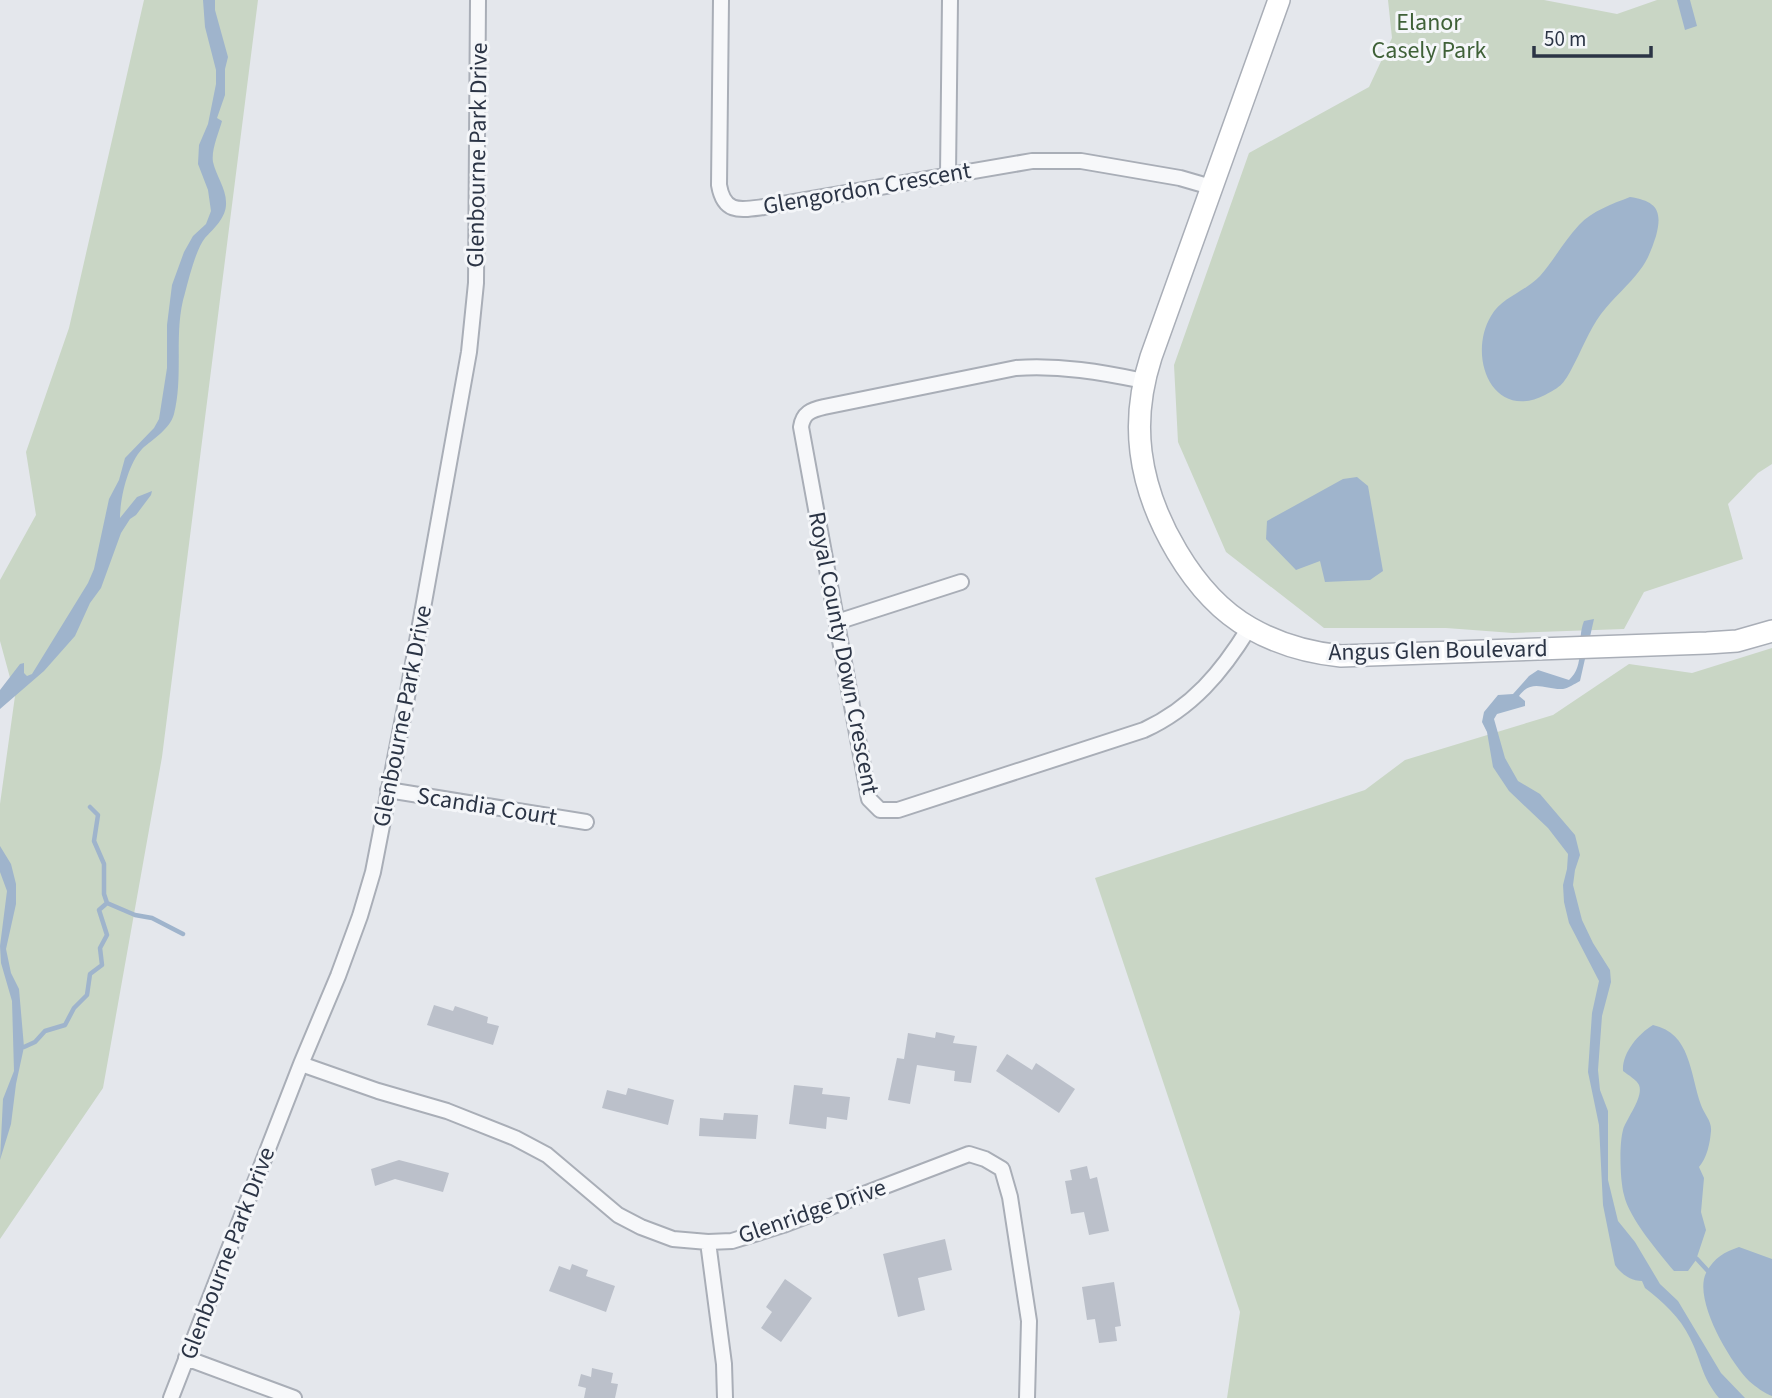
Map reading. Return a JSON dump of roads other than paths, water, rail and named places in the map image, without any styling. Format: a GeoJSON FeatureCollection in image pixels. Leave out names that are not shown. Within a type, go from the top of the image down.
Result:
{"type":"FeatureCollection","features":[{"type":"Feature","properties":{"kind":"street","name":"Glenbourne Park Drive"},"geometry":{"type":"LineString","coordinates":[[171,1398],[360,916],[373,872],[463,391],[473,320],[478,0]]}},
{"type":"Feature","properties":{"kind":"street","name":"Glengordon Crescent"},"geometry":{"type":"LineString","coordinates":[[721,0],[719,185],[722,197],[730,207],[764,207],[1007,163],[1060,160],[1081,161],[1180,178],[1211,187]]}},
{"type":"Feature","properties":{"kind":"street"},"geometry":{"type":"LineString","coordinates":[[948,174],[950,0]]}},
{"type":"Feature","properties":{"kind":"street","name":"Angus Glen Boulevard"},"geometry":{"type":"LineString","coordinates":[[1279,0],[1144,381],[1140,411],[1141,451],[1148,483],[1166,530],[1202,587],[1249,628],[1302,649],[1341,656],[1737,640],[1772,631]]}},
{"type":"Feature","properties":{"kind":"street","name":"Royal County Down Crescent"},"geometry":{"type":"LineString","coordinates":[[1144,381],[1075,368],[1016,368],[824,407],[807,413],[801,427],[867,791],[873,805],[889,811],[1122,738],[1165,720],[1212,681],[1249,628]]}},
{"type":"Feature","properties":{"kind":"street"},"geometry":{"type":"LineString","coordinates":[[837,622],[961,582]]}},
{"type":"Feature","properties":{"kind":"street","name":"Scandia Court"},"geometry":{"type":"LineString","coordinates":[[388,790],[586,822]]}},
{"type":"Feature","properties":{"kind":"street","name":"Glenridge Drive"},"geometry":{"type":"LineString","coordinates":[[301,1064],[378,1091],[447,1111],[514,1138],[547,1155],[618,1215],[673,1239],[732,1241],[783,1225],[969,1154],[985,1159],[1002,1169],[1010,1197],[1029,1321],[1027,1398]]}},
{"type":"Feature","properties":{"kind":"street"},"geometry":{"type":"LineString","coordinates":[[708,1242],[724,1364],[725,1398]]}},
{"type":"Feature","properties":{"kind":"street"},"geometry":{"type":"LineString","coordinates":[[186,1358],[294,1398]]}},
{"type":"Feature","properties":{"kind":"water"},"geometry":{"type":"Polygon","coordinates":[[[203,0],[215,0],[215,10],[228,57],[225,95],[217,118],[222,121],[213,157],[214,167],[226,197],[226,207],[219,222],[199,249],[181,308],[174,414],[165,429],[137,455],[123,491],[120,518],[137,497],[152,491],[151,495],[121,533],[101,588],[90,603],[75,636],[44,671],[0,709],[0,690],[20,664],[24,663],[24,673],[27,676],[32,674],[88,583],[94,569],[109,499],[119,480],[125,458],[154,428],[159,419],[167,368],[167,325],[172,285],[184,252],[193,236],[206,224],[211,211],[208,190],[198,164],[199,145],[208,124],[216,84],[216,70],[205,27],[203,0]]]}},
{"type":"Feature","properties":{"kind":"water"},"geometry":{"type":"Polygon","coordinates":[[[1677,0],[1690,0],[1697,26],[1685,30],[1677,0]]]}},
{"type":"Feature","properties":{"kind":"water"},"geometry":{"type":"Polygon","coordinates":[[[1630,197],[1646,201],[1658,213],[1656,236],[1643,266],[1601,314],[1561,385],[1545,395],[1526,401],[1511,400],[1498,392],[1489,381],[1482,349],[1484,332],[1491,316],[1501,304],[1540,276],[1584,220],[1603,208],[1630,197]]]}},
{"type":"Feature","properties":{"kind":"water"},"geometry":{"type":"Polygon","coordinates":[[[1357,477],[1368,486],[1383,571],[1370,580],[1325,582],[1320,561],[1296,570],[1266,539],[1267,521],[1343,479],[1357,477]]]}},
{"type":"Feature","properties":{"kind":"water"},"geometry":{"type":"Polygon","coordinates":[[[1594,619],[1580,681],[1563,689],[1529,687],[1519,696],[1525,701],[1525,706],[1497,714],[1494,719],[1505,758],[1518,781],[1540,794],[1575,835],[1580,855],[1573,885],[1582,920],[1610,970],[1611,982],[1602,1016],[1598,1070],[1600,1090],[1608,1111],[1608,1180],[1618,1221],[1635,1242],[1660,1284],[1678,1301],[1721,1373],[1745,1398],[1719,1398],[1705,1376],[1686,1330],[1676,1317],[1645,1288],[1642,1281],[1627,1276],[1615,1265],[1603,1205],[1599,1125],[1588,1072],[1592,1013],[1599,981],[1569,923],[1563,885],[1568,854],[1548,828],[1509,791],[1493,767],[1487,732],[1482,722],[1484,712],[1498,695],[1513,694],[1538,670],[1569,680],[1579,660],[1584,621],[1594,619]]]}},
{"type":"Feature","properties":{"kind":"water"},"geometry":{"type":"Polygon","coordinates":[[[0,846],[11,864],[16,884],[16,904],[6,949],[11,973],[19,989],[24,1047],[11,1124],[0,1160],[3,1099],[14,1071],[12,1001],[1,963],[0,946],[7,891],[0,872],[0,846]]]}},
{"type":"Feature","properties":{"kind":"water"},"geometry":{"type":"Polygon","coordinates":[[[1653,1025],[1666,1029],[1682,1046],[1711,1127],[1708,1150],[1699,1167],[1704,1178],[1701,1212],[1706,1230],[1696,1260],[1688,1271],[1674,1271],[1653,1245],[1632,1214],[1623,1189],[1620,1162],[1622,1136],[1640,1090],[1636,1081],[1623,1071],[1623,1064],[1632,1045],[1653,1025]]]}},
{"type":"Feature","properties":{"kind":"water"},"geometry":{"type":"Polygon","coordinates":[[[1739,1247],[1772,1259],[1772,1396],[1749,1381],[1732,1360],[1716,1330],[1705,1299],[1703,1285],[1712,1263],[1739,1247]]]}},
{"type":"Feature","properties":{"kind":"waterway"},"geometry":{"type":"LineString","coordinates":[[90,807],[98,815],[94,841],[104,864],[104,894],[107,903]]}},
{"type":"Feature","properties":{"kind":"waterway"},"geometry":{"type":"LineString","coordinates":[[107,903],[135,915],[152,918],[183,934]]}},
{"type":"Feature","properties":{"kind":"waterway"},"geometry":{"type":"LineString","coordinates":[[24,1047],[35,1042],[45,1031],[65,1025],[74,1008],[87,995],[90,974],[102,965],[100,948],[107,935],[99,910],[107,903]]}},
{"type":"Feature","properties":{"kind":"waterway"},"geometry":{"type":"LineString","coordinates":[[1697,1259],[1708,1271]]}},
{"type":"Feature","properties":{"kind":"park label","name":"Elanor Casely Park"},"geometry":{"type":"Point","coordinates":[1429,36]}}]}
